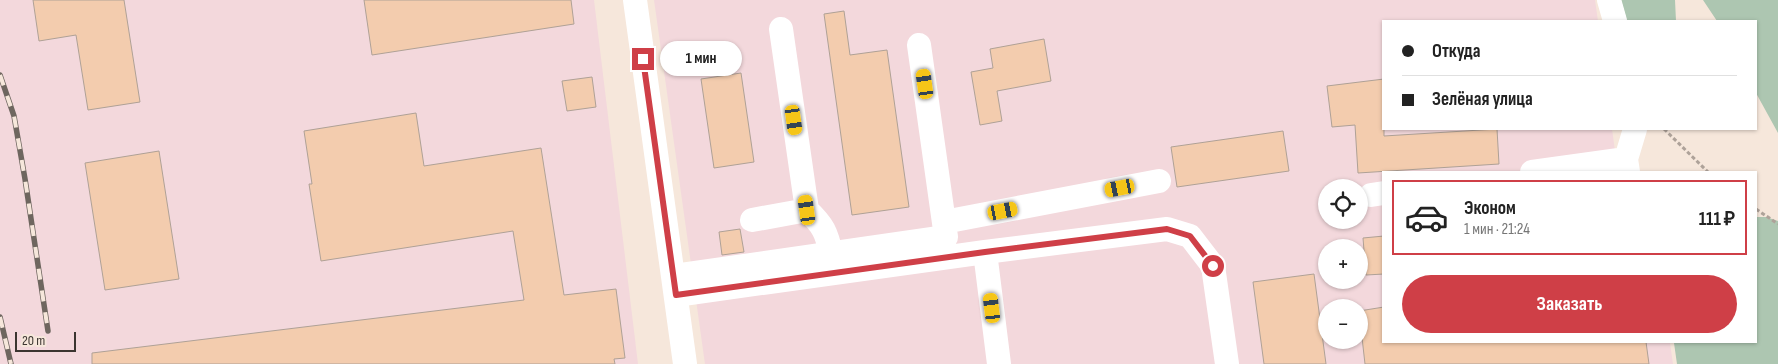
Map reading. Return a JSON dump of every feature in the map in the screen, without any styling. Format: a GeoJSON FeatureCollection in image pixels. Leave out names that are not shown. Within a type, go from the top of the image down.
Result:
{"type":"FeatureCollection","features":[{"type":"Feature","properties":{"kind":"street"},"geometry":{"type":"LineString","coordinates":[[635,0],[685,364]]}},
{"type":"Feature","properties":{"kind":"street"},"geometry":{"type":"LineString","coordinates":[[1609,0],[1615,20]]}},
{"type":"Feature","properties":{"kind":"street"},"geometry":{"type":"LineString","coordinates":[[781,29],[807,210],[819,221],[827,235],[832,254]]}},
{"type":"Feature","properties":{"kind":"street"},"geometry":{"type":"LineString","coordinates":[[675,286],[832,254],[946,237],[919,45]]}},
{"type":"Feature","properties":{"kind":"street"},"geometry":{"type":"LineString","coordinates":[[1548,171],[1627,166],[1635,130]]}},
{"type":"Feature","properties":{"kind":"street"},"geometry":{"type":"LineString","coordinates":[[944,222],[1159,181]]}},
{"type":"Feature","properties":{"kind":"street"},"geometry":{"type":"LineString","coordinates":[[752,220],[807,210]]}},
{"type":"Feature","properties":{"kind":"street"},"geometry":{"type":"LineString","coordinates":[[675,286],[985,252],[1167,229],[1190,236],[1213,266],[1226,364]]}},
{"type":"Feature","properties":{"kind":"street"},"geometry":{"type":"LineString","coordinates":[[985,252],[1000,364]]}},
{"type":"Feature","properties":{"kind":"path"},"geometry":{"type":"LineString","coordinates":[[1665,130],[1707,171]]}},
{"type":"Feature","properties":{"kind":"path"},"geometry":{"type":"LineString","coordinates":[[1757,210],[1778,224]]}},
{"type":"Feature","properties":{"kind":"shaded area"},"geometry":{"type":"Polygon","coordinates":[[[0,0],[594,0],[638,364],[0,364],[0,0]]]}},
{"type":"Feature","properties":{"kind":"shaded area"},"geometry":{"type":"Polygon","coordinates":[[[654,0],[1595,0],[1598,20],[1382,20],[1382,130],[1612,130],[1618,171],[1382,171],[1382,343],[1670,343],[1673,364],[705,364],[654,0]]]}},
{"type":"Feature","properties":{"kind":"green space"},"geometry":{"type":"Polygon","coordinates":[[[1621,0],[1675,0],[1676,20],[1627,20],[1621,0]]]}},
{"type":"Feature","properties":{"kind":"green space"},"geometry":{"type":"Polygon","coordinates":[[[1703,0],[1778,0],[1778,133],[1757,95],[1757,20],[1716,20],[1703,0]]]}},
{"type":"Feature","properties":{"kind":"green space"},"geometry":{"type":"Polygon","coordinates":[[[1757,217],[1766,217],[1778,221],[1778,364],[1677,364],[1674,343],[1757,343],[1757,217]]]}},
{"type":"Feature","properties":{"kind":"building"},"geometry":{"type":"Polygon","coordinates":[[[33,0],[124,0],[140,102],[88,110],[76,35],[39,41],[33,0]]]}},
{"type":"Feature","properties":{"kind":"building"},"geometry":{"type":"Polygon","coordinates":[[[364,0],[571,0],[574,24],[372,55],[364,0]]]}},
{"type":"Feature","properties":{"kind":"building"},"geometry":{"type":"Polygon","coordinates":[[[844,11],[850,55],[887,50],[909,207],[852,215],[824,14],[844,11]]]}},
{"type":"Feature","properties":{"kind":"building"},"geometry":{"type":"Polygon","coordinates":[[[1044,39],[1051,81],[997,91],[1002,121],[980,125],[971,72],[993,68],[990,49],[1044,39]]]}},
{"type":"Feature","properties":{"kind":"building"},"geometry":{"type":"Polygon","coordinates":[[[741,73],[754,162],[714,168],[701,79],[741,73]]]}},
{"type":"Feature","properties":{"kind":"building"},"geometry":{"type":"Polygon","coordinates":[[[592,77],[596,107],[567,111],[562,81],[592,77]]]}},
{"type":"Feature","properties":{"kind":"building"},"geometry":{"type":"Polygon","coordinates":[[[1382,79],[1382,130],[1384,130],[1384,136],[1497,130],[1499,164],[1358,173],[1355,125],[1332,127],[1327,86],[1382,79]]]}},
{"type":"Feature","properties":{"kind":"building"},"geometry":{"type":"Polygon","coordinates":[[[416,113],[424,166],[541,148],[564,295],[616,289],[625,358],[614,359],[615,364],[92,364],[92,353],[524,300],[513,231],[321,261],[309,184],[312,184],[304,131],[416,113]]]}},
{"type":"Feature","properties":{"kind":"building"},"geometry":{"type":"Polygon","coordinates":[[[1283,131],[1289,171],[1177,187],[1171,147],[1283,131]]]}},
{"type":"Feature","properties":{"kind":"building"},"geometry":{"type":"Polygon","coordinates":[[[159,151],[179,279],[105,290],[85,163],[159,151]]]}},
{"type":"Feature","properties":{"kind":"building"},"geometry":{"type":"Polygon","coordinates":[[[740,229],[744,252],[722,255],[719,232],[740,229]]]}},
{"type":"Feature","properties":{"kind":"building"},"geometry":{"type":"Polygon","coordinates":[[[1382,236],[1382,274],[1368,275],[1368,239],[1363,239],[1382,236]]]}},
{"type":"Feature","properties":{"kind":"building"},"geometry":{"type":"Polygon","coordinates":[[[1314,274],[1318,304],[1318,349],[1324,349],[1326,364],[1264,364],[1253,282],[1314,274]]]}},
{"type":"Feature","properties":{"kind":"building"},"geometry":{"type":"Polygon","coordinates":[[[1382,307],[1382,343],[1646,343],[1649,364],[1365,364],[1363,349],[1368,349],[1368,310],[1382,307]]]}},
{"type":"Feature","properties":{"kind":"railway"},"geometry":{"type":"LineString","coordinates":[[0,75],[14,116],[48,331]]}},
{"type":"Feature","properties":{"kind":"railway"},"geometry":{"type":"LineString","coordinates":[[0,317],[11,364]]}},
{"type":"Feature","properties":{"kind":"route"},"geometry":{"type":"LineString","coordinates":[[643,59],[676,295],[1167,229],[1190,236],[1213,266]]}}]}
